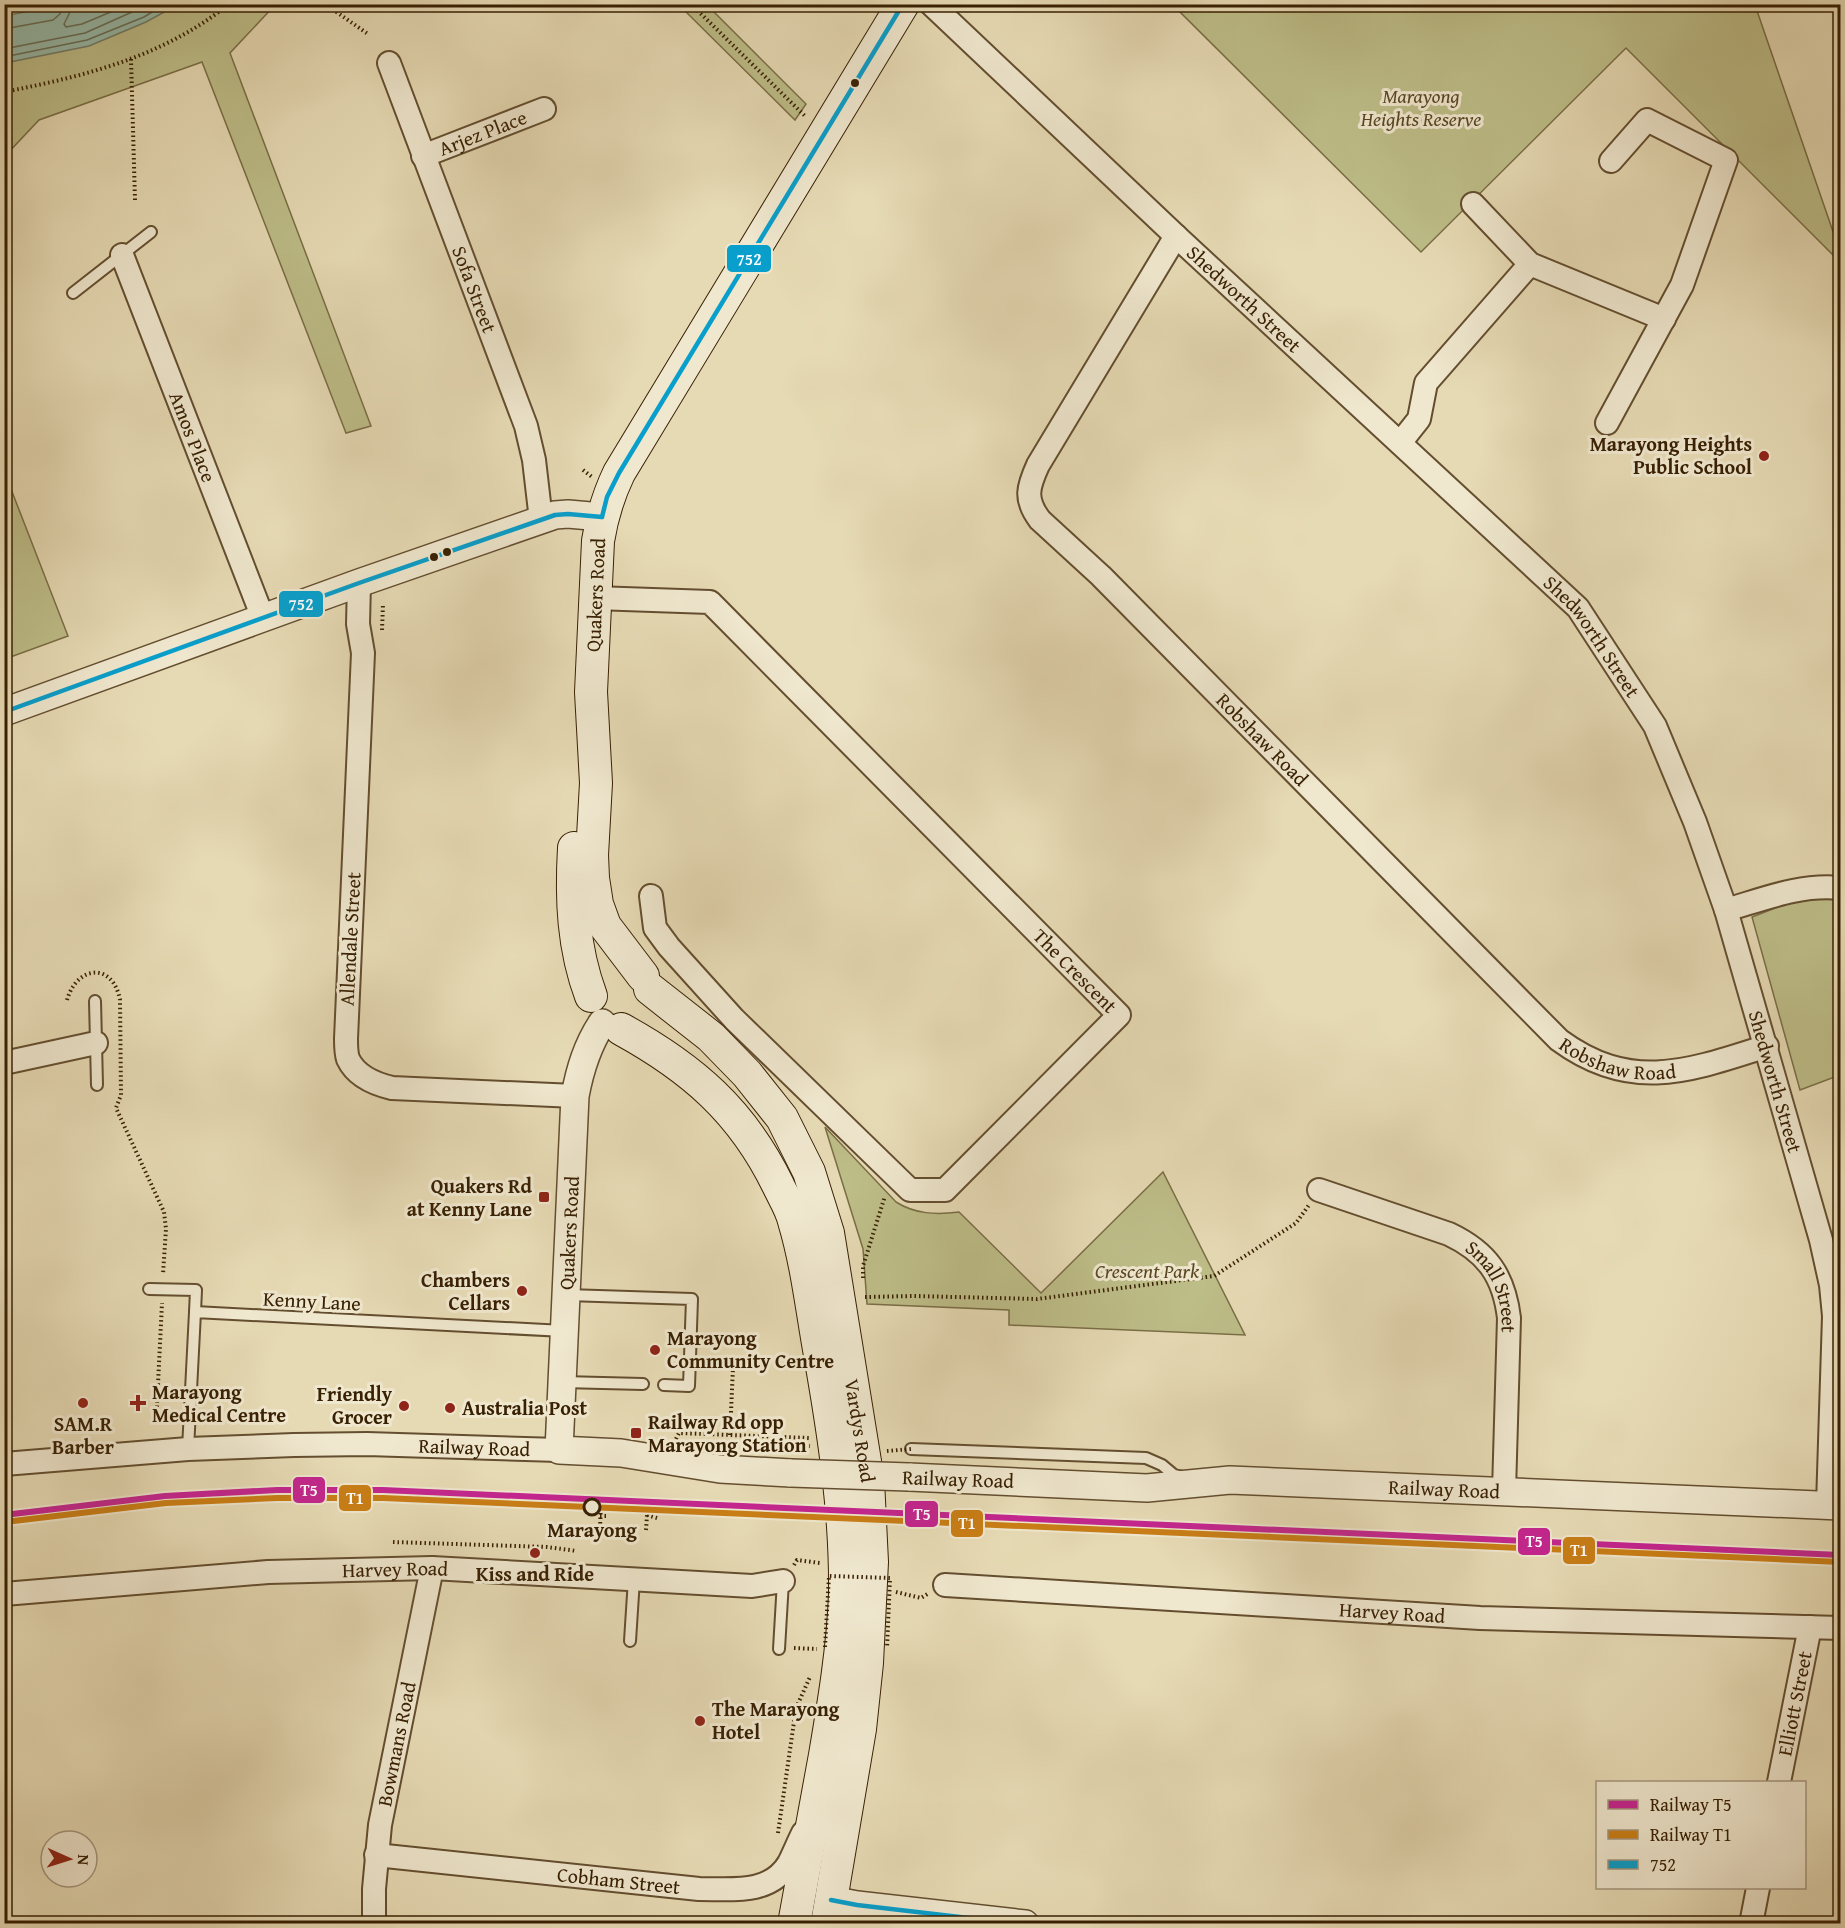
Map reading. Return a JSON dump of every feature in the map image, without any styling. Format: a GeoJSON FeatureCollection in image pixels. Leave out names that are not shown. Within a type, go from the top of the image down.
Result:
{"type":"FeatureCollection","features":[{"type":"Feature","properties":{"kind":"main road","name":"Quakers Road"},"geometry":{"type":"LineString","coordinates":[[647,983],[605,926],[597,904],[592,855],[596,783],[591,692],[598,542],[602,517],[619,473],[903,4]]}},
{"type":"Feature","properties":{"kind":"main road","name":"Quakers Road"},"geometry":{"type":"LineString","coordinates":[[591,692],[577,781],[572,887],[579,958],[605,1016]]}},
{"type":"Feature","properties":{"kind":"main road"},"geometry":{"type":"LineString","coordinates":[[615,968],[635,971],[647,983],[652,999],[646,1017],[639,1024],[630,1028],[605,1016],[593,987],[598,978],[615,968]]}},
{"type":"Feature","properties":{"kind":"main road","name":"Vardys Road"},"geometry":{"type":"LineString","coordinates":[[647,983],[711,1037],[747,1074],[782,1118],[809,1172],[828,1233],[868,1480],[872,1562],[867,1663],[860,1729],[829,1912]]}},
{"type":"Feature","properties":{"kind":"main road","name":"Vardys Road"},"geometry":{"type":"LineString","coordinates":[[605,1016],[686,1070],[733,1113],[766,1161],[794,1219],[808,1286],[836,1447],[844,1523],[845,1595],[840,1657],[794,1923]]}},
{"type":"Feature","properties":{"kind":"main road","name":"Vardys Road"},"geometry":{"type":"LineString","coordinates":[[816,1805],[817,1875],[829,1912]]}},
{"type":"Feature","properties":{"kind":"main road"},"geometry":{"type":"LineString","coordinates":[[804,1923],[814,1910],[829,1912]]}},
{"type":"Feature","properties":{"kind":"street","name":"Shedworth Street"},"geometry":{"type":"LineString","coordinates":[[931,4],[1176,236],[1578,608],[1655,726],[1695,822],[1726,910],[1821,1240],[1831,1285],[1834,1348],[1834,1505]]}},
{"type":"Feature","properties":{"kind":"street","name":"Sofa Street"},"geometry":{"type":"LineString","coordinates":[[389,63],[526,426],[534,460],[541,520]]}},
{"type":"Feature","properties":{"kind":"street","name":"Arjez Place"},"geometry":{"type":"LineString","coordinates":[[423,156],[544,109]]}},
{"type":"Feature","properties":{"kind":"street"},"geometry":{"type":"LineString","coordinates":[[1607,423],[1682,285],[1726,160],[1647,120],[1611,161]]}},
{"type":"Feature","properties":{"kind":"street"},"geometry":{"type":"LineString","coordinates":[[1473,204],[1530,264],[1664,320]]}},
{"type":"Feature","properties":{"kind":"street","name":"Robshaw Road"},"geometry":{"type":"LineString","coordinates":[[1176,236],[1038,465],[1029,495],[1032,509],[1040,520],[1101,576],[1550,1031],[1577,1054],[1599,1063],[1637,1072],[1659,1073],[1680,1072],[1700,1067],[1767,1046]]}},
{"type":"Feature","properties":{"kind":"street","name":"Amos Place"},"geometry":{"type":"LineString","coordinates":[[122,255],[263,618]]}},
{"type":"Feature","properties":{"kind":"street"},"geometry":{"type":"LineString","coordinates":[[1400,443],[1419,419],[1426,383],[1530,264]]}},
{"type":"Feature","properties":{"kind":"street"},"geometry":{"type":"LineString","coordinates":[[4,711],[555,515],[602,517]]}},
{"type":"Feature","properties":{"kind":"street","name":"Allendale Street"},"geometry":{"type":"LineString","coordinates":[[359,583],[358,624],[363,653],[345,1039],[348,1058],[359,1073],[374,1084],[392,1088],[575,1096]]}},
{"type":"Feature","properties":{"kind":"street","name":"The Crescent"},"geometry":{"type":"LineString","coordinates":[[595,598],[710,602],[1119,1015],[945,1190],[910,1190],[734,1019],[669,947],[655,928],[651,896]]}},
{"type":"Feature","properties":{"kind":"street"},"geometry":{"type":"LineString","coordinates":[[1726,910],[1801,888],[1819,886],[1840,888]]}},
{"type":"Feature","properties":{"kind":"street","name":"Quakers Road"},"geometry":{"type":"LineString","coordinates":[[559,1450],[575,1096],[581,1065],[605,1016]]}},
{"type":"Feature","properties":{"kind":"street"},"geometry":{"type":"LineString","coordinates":[[4,1063],[96,1043]]}},
{"type":"Feature","properties":{"kind":"street","name":"Small Street"},"geometry":{"type":"LineString","coordinates":[[1319,1190],[1449,1234],[1466,1242],[1489,1264],[1501,1283],[1507,1296],[1509,1318],[1504,1491]]}},
{"type":"Feature","properties":{"kind":"street","name":"Railway Road"},"geometry":{"type":"LineString","coordinates":[[4,1464],[242,1446],[367,1444],[621,1453],[720,1469],[1147,1488],[1230,1480],[1834,1505]]}},
{"type":"Feature","properties":{"kind":"street","name":"Harvey Road"},"geometry":{"type":"LineString","coordinates":[[4,1594],[268,1572],[432,1568],[752,1586],[783,1581]]}},
{"type":"Feature","properties":{"kind":"street","name":"Bowmans Road"},"geometry":{"type":"LineString","coordinates":[[374,1923],[376,1856],[432,1568]]}},
{"type":"Feature","properties":{"kind":"street","name":"Harvey Road"},"geometry":{"type":"LineString","coordinates":[[945,1585],[1480,1618],[1840,1628]]}},
{"type":"Feature","properties":{"kind":"street","name":"Elliott Street"},"geometry":{"type":"LineString","coordinates":[[1779,1781],[1810,1627]]}},
{"type":"Feature","properties":{"kind":"street","name":"Cobham Street"},"geometry":{"type":"LineString","coordinates":[[376,1856],[699,1889],[743,1889],[763,1886],[772,1881],[788,1864],[816,1805]]}},
{"type":"Feature","properties":{"kind":"street"},"geometry":{"type":"LineString","coordinates":[[1751,1923],[1758,1889]]}},
{"type":"Feature","properties":{"kind":"street"},"geometry":{"type":"LineString","coordinates":[[829,1912],[857,1905],[1025,1923]]}},
{"type":"Feature","properties":{"kind":"lane"},"geometry":{"type":"LineString","coordinates":[[73,293],[151,232]]}},
{"type":"Feature","properties":{"kind":"lane"},"geometry":{"type":"LineString","coordinates":[[95,1001],[97,1085]]}},
{"type":"Feature","properties":{"kind":"lane"},"geometry":{"type":"LineString","coordinates":[[149,1289],[196,1290],[188,1449]]}},
{"type":"Feature","properties":{"kind":"lane"},"geometry":{"type":"LineString","coordinates":[[566,1295],[692,1299],[689,1386],[664,1385]]}},
{"type":"Feature","properties":{"kind":"lane","name":"Kenny Lane"},"geometry":{"type":"LineString","coordinates":[[195,1312],[564,1331]]}},
{"type":"Feature","properties":{"kind":"lane"},"geometry":{"type":"LineString","coordinates":[[562,1382],[644,1384]]}},
{"type":"Feature","properties":{"kind":"lane"},"geometry":{"type":"LineString","coordinates":[[911,1449],[1146,1458],[1162,1465],[1174,1475],[1200,1482]]}},
{"type":"Feature","properties":{"kind":"lane"},"geometry":{"type":"LineString","coordinates":[[630,1641],[634,1579]]}},
{"type":"Feature","properties":{"kind":"lane"},"geometry":{"type":"LineString","coordinates":[[779,1648],[783,1581]]}},
{"type":"Feature","properties":{"kind":"path"},"geometry":{"type":"LineString","coordinates":[[4,92],[83,75],[131,59],[194,30],[229,4]]}},
{"type":"Feature","properties":{"kind":"path"},"geometry":{"type":"LineString","coordinates":[[326,4],[368,34]]}},
{"type":"Feature","properties":{"kind":"path"},"geometry":{"type":"LineString","coordinates":[[692,4],[805,116]]}},
{"type":"Feature","properties":{"kind":"path"},"geometry":{"type":"LineString","coordinates":[[131,59],[135,200]]}},
{"type":"Feature","properties":{"kind":"path"},"geometry":{"type":"LineString","coordinates":[[382,639],[383,604]]}},
{"type":"Feature","properties":{"kind":"path"},"geometry":{"type":"LineString","coordinates":[[116,1108],[164,1212],[166,1229],[156,1425]]}},
{"type":"Feature","properties":{"kind":"path"},"geometry":{"type":"LineString","coordinates":[[867,1308],[862,1266],[893,1172]]}},
{"type":"Feature","properties":{"kind":"path"},"geometry":{"type":"LineString","coordinates":[[865,1297],[1036,1299],[1214,1276],[1296,1223],[1319,1190]]}},
{"type":"Feature","properties":{"kind":"path"},"geometry":{"type":"LineString","coordinates":[[730,1435],[734,1367]]}},
{"type":"Feature","properties":{"kind":"path"},"geometry":{"type":"LineString","coordinates":[[675,1441],[679,1433],[803,1437],[814,1440]]}},
{"type":"Feature","properties":{"kind":"path"},"geometry":{"type":"LineString","coordinates":[[783,1444],[816,1447]]}},
{"type":"Feature","properties":{"kind":"path"},"geometry":{"type":"LineString","coordinates":[[886,1446],[887,1456]]}},
{"type":"Feature","properties":{"kind":"path"},"geometry":{"type":"LineString","coordinates":[[883,1451],[911,1449]]}},
{"type":"Feature","properties":{"kind":"path"},"geometry":{"type":"LineString","coordinates":[[600,1528],[601,1504]]}},
{"type":"Feature","properties":{"kind":"path"},"geometry":{"type":"LineString","coordinates":[[646,1530],[647,1506]]}},
{"type":"Feature","properties":{"kind":"path"},"geometry":{"type":"LineString","coordinates":[[647,1515],[657,1518]]}},
{"type":"Feature","properties":{"kind":"path"},"geometry":{"type":"LineString","coordinates":[[600,1516],[607,1516]]}},
{"type":"Feature","properties":{"kind":"path"},"geometry":{"type":"LineString","coordinates":[[393,1542],[547,1547],[577,1551]]}},
{"type":"Feature","properties":{"kind":"path"},"geometry":{"type":"LineString","coordinates":[[820,1574],[821,1564],[827,1564]]}},
{"type":"Feature","properties":{"kind":"path"},"geometry":{"type":"LineString","coordinates":[[779,1648],[824,1649],[829,1576],[890,1578],[887,1647]]}},
{"type":"Feature","properties":{"kind":"path"},"geometry":{"type":"LineString","coordinates":[[895,1592],[921,1598],[945,1585]]}},
{"type":"Feature","properties":{"kind":"path"},"geometry":{"type":"LineString","coordinates":[[817,1649],[818,1638]]}},
{"type":"Feature","properties":{"kind":"path"},"geometry":{"type":"LineString","coordinates":[[777,1835],[796,1708],[814,1669]]}},
{"type":"Feature","properties":{"kind":"green space","name":"Marayong Heights Reserve"},"geometry":{"type":"Polygon","coordinates":[[[1181,4],[1755,5],[1840,252],[1840,262],[1626,48],[1421,252],[1178,10],[1181,4]]]}},
{"type":"Feature","properties":{"kind":"green space"},"geometry":{"type":"Polygon","coordinates":[[[5,5],[275,5],[230,53],[371,426],[346,433],[202,62],[39,120],[5,156],[5,5]]]}},
{"type":"Feature","properties":{"kind":"green space"},"geometry":{"type":"Polygon","coordinates":[[[679,5],[707,5],[806,104],[795,120],[679,5]]]}},
{"type":"Feature","properties":{"kind":"green space"},"geometry":{"type":"Polygon","coordinates":[[[4,471],[68,636],[5,659],[4,659],[4,471]]]}},
{"type":"Feature","properties":{"kind":"green space"},"geometry":{"type":"Polygon","coordinates":[[[1840,897],[1840,1075],[1800,1090],[1752,917],[1801,898],[1840,897]]]}},
{"type":"Feature","properties":{"kind":"green space","name":"Crescent Park"},"geometry":{"type":"Polygon","coordinates":[[[825,1127],[896,1202],[926,1213],[959,1212],[1041,1293],[1163,1172],[1245,1335],[1009,1325],[1009,1310],[867,1304],[863,1249],[825,1127]]]}},
{"type":"Feature","properties":{"kind":"water"},"geometry":{"type":"Polygon","coordinates":[[[63,4],[177,5],[146,22],[89,46],[5,63],[5,16],[63,4]]]}},
{"type":"Feature","properties":{"kind":"rail line","name":"T5"},"geometry":{"type":"LineString","coordinates":[[4,1515],[165,1496],[277,1490],[383,1490],[1840,1555]]}},
{"type":"Feature","properties":{"kind":"rail line","name":"T1"},"geometry":{"type":"LineString","coordinates":[[5,1522],[166,1503],[277,1498],[383,1498],[1840,1562]]}},
{"type":"Feature","properties":{"kind":"transit line","name":"752"},"geometry":{"type":"LineString","coordinates":[[602,517],[607,497],[619,473],[903,4]]}},
{"type":"Feature","properties":{"kind":"transit line","name":"752"},"geometry":{"type":"LineString","coordinates":[[4,712],[359,583],[555,515],[602,517]]}},
{"type":"Feature","properties":{"kind":"transit line"},"geometry":{"type":"LineString","coordinates":[[831,1900],[1021,1924]]}},
{"type":"Feature","properties":{"kind":"place","name":"Marayong Heights Public School"},"geometry":{"type":"Point","coordinates":[1764,456]}},
{"type":"Feature","properties":{"kind":"place","name":"Quakers Rd at Kenny Lane"},"geometry":{"type":"Point","coordinates":[544,1197]}},
{"type":"Feature","properties":{"kind":"place","name":"Chambers Cellars"},"geometry":{"type":"Point","coordinates":[522,1291]}},
{"type":"Feature","properties":{"kind":"place","name":"Marayong Community Centre"},"geometry":{"type":"Point","coordinates":[655,1350]}},
{"type":"Feature","properties":{"kind":"place","name":"SAM.R Barber"},"geometry":{"type":"Point","coordinates":[83,1403]}},
{"type":"Feature","properties":{"kind":"place","name":"Marayong Medical Centre"},"geometry":{"type":"Point","coordinates":[138,1403]}},
{"type":"Feature","properties":{"kind":"place","name":"Friendly Grocer"},"geometry":{"type":"Point","coordinates":[404,1406]}},
{"type":"Feature","properties":{"kind":"place","name":"Australia Post"},"geometry":{"type":"Point","coordinates":[450,1408]}},
{"type":"Feature","properties":{"kind":"place","name":"Railway Rd opp Marayong Station"},"geometry":{"type":"Point","coordinates":[636,1433]}},
{"type":"Feature","properties":{"kind":"place","name":"Marayong"},"geometry":{"type":"Point","coordinates":[592,1507]}},
{"type":"Feature","properties":{"kind":"place","name":"Kiss and Ride"},"geometry":{"type":"Point","coordinates":[535,1553]}},
{"type":"Feature","properties":{"kind":"place","name":"The Marayong Hotel"},"geometry":{"type":"Point","coordinates":[700,1721]}}]}
